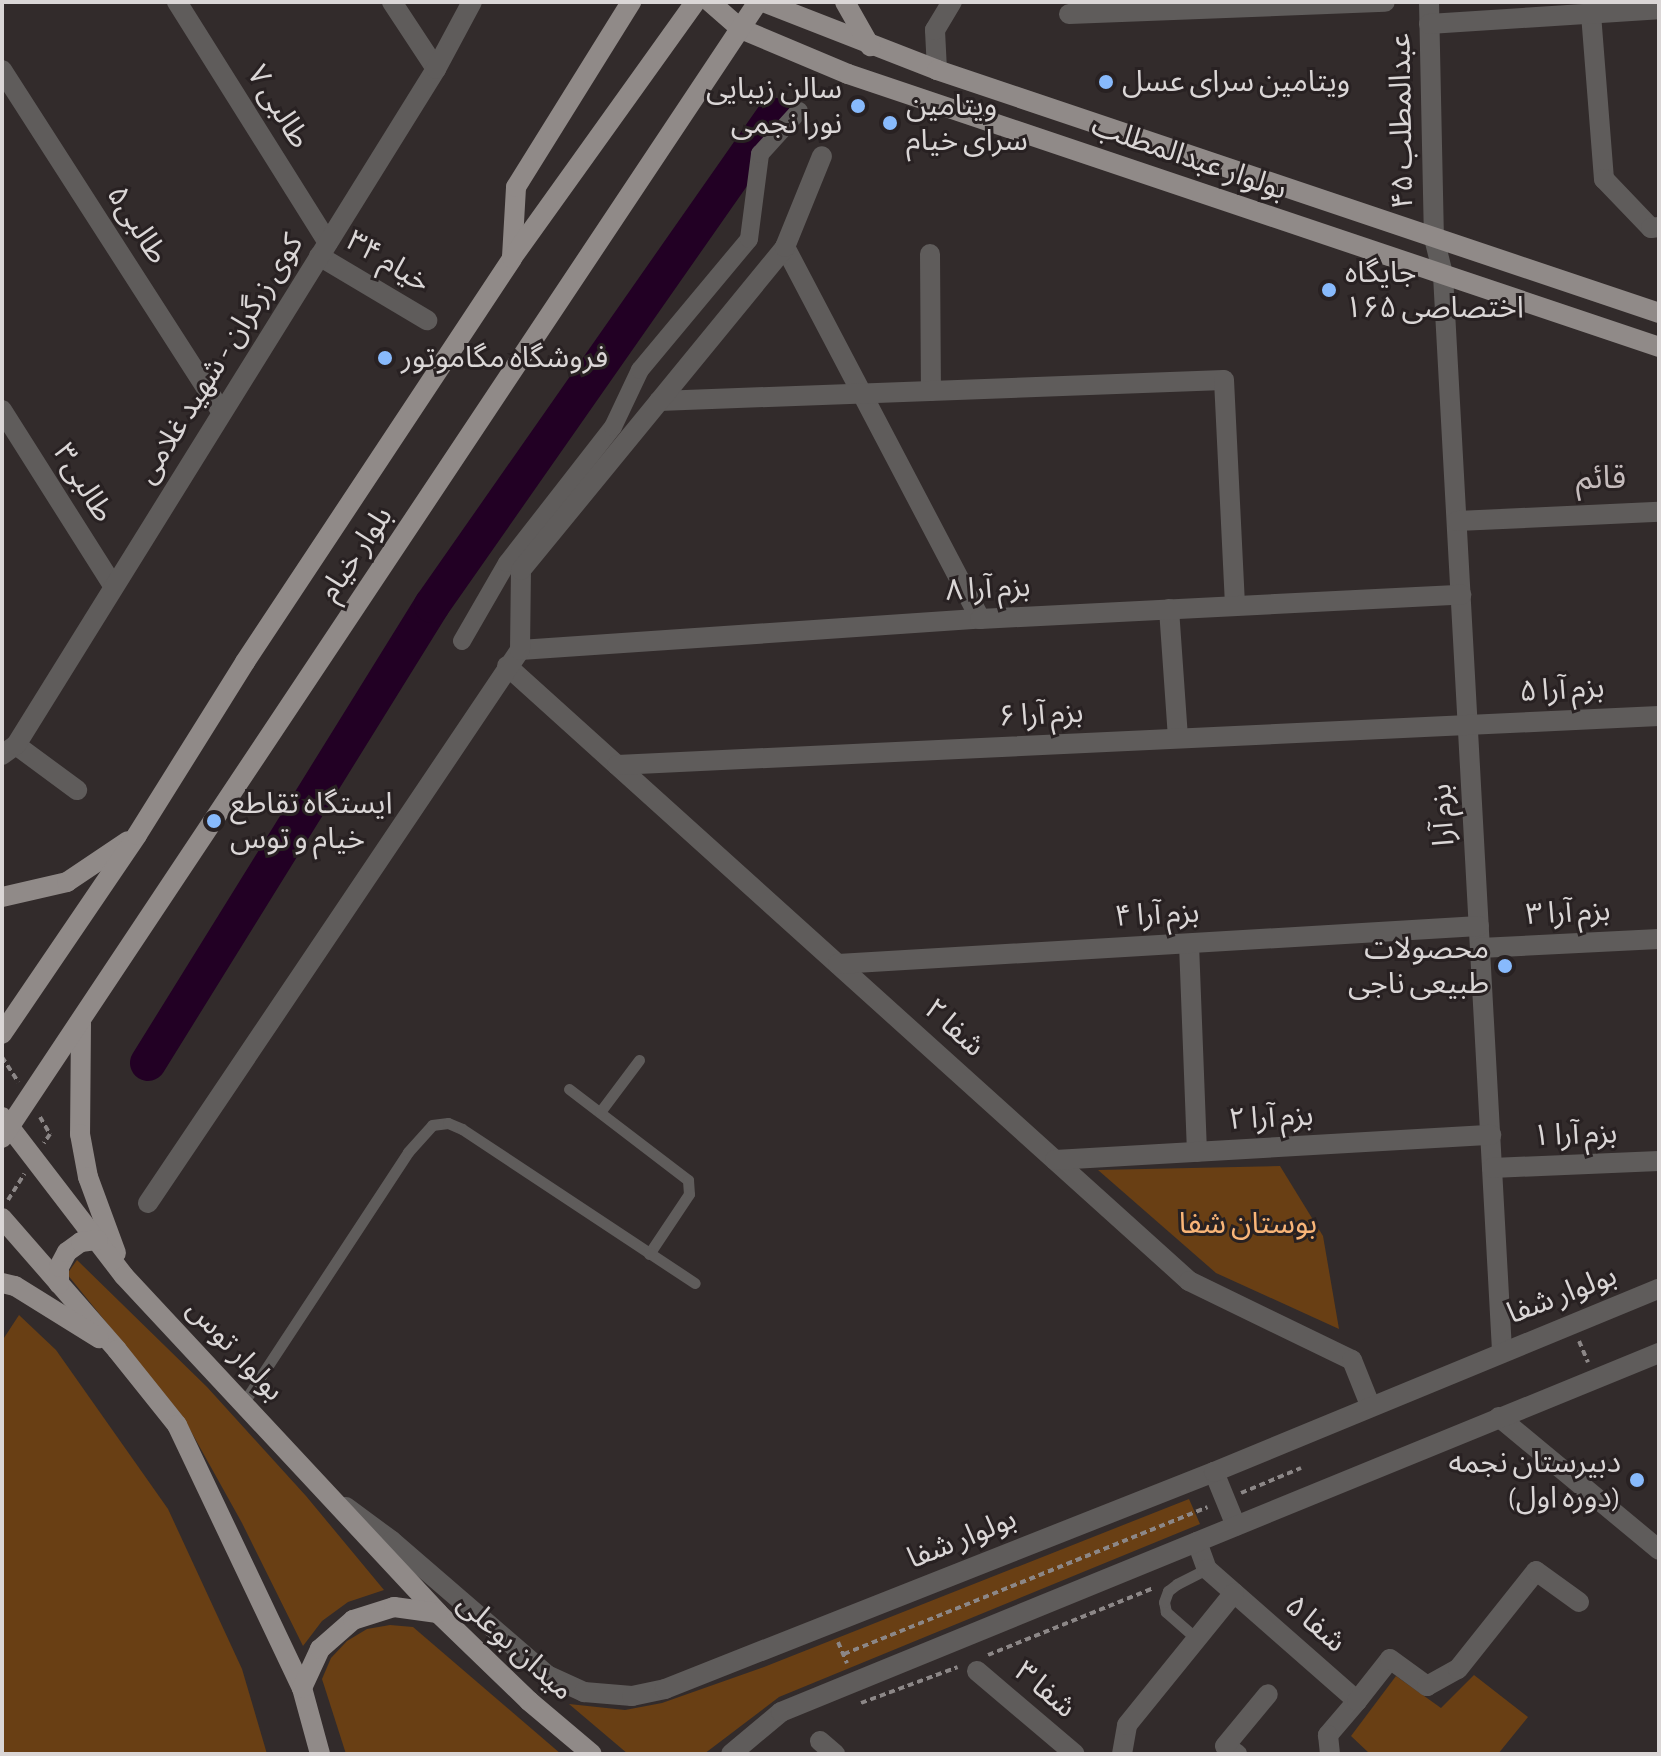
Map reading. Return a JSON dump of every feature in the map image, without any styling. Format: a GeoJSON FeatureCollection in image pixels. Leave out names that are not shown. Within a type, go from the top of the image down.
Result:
{"type":"FeatureCollection","features":[{"type":"Feature","properties":{"kind":"main road"},"geometry":{"type":"LineString","coordinates":[[512,258],[516,187],[631,2]]}},
{"type":"Feature","properties":{"kind":"main road","name":"بلوار خیام"},"geometry":{"type":"LineString","coordinates":[[2,1034],[137,835],[245,662],[512,258],[695,2]]}},
{"type":"Feature","properties":{"kind":"main road","name":"بولوار عبدالمطلب"},"geometry":{"type":"LineString","coordinates":[[710,2],[741,29],[848,74],[1659,347]]}},
{"type":"Feature","properties":{"kind":"main road","name":"بلوار خیام"},"geometry":{"type":"LineString","coordinates":[[4,1127],[81,1022],[761,2]]}},
{"type":"Feature","properties":{"kind":"main road","name":"بولوار عبدالمطلب"},"geometry":{"type":"LineString","coordinates":[[761,2],[937,70],[1659,313]]}},
{"type":"Feature","properties":{"kind":"main road"},"geometry":{"type":"LineString","coordinates":[[845,2],[870,46]]}},
{"type":"Feature","properties":{"kind":"main road"},"geometry":{"type":"LineString","coordinates":[[2,897],[67,882],[137,835]]}},
{"type":"Feature","properties":{"kind":"main road"},"geometry":{"type":"LineString","coordinates":[[81,1022],[80,1134],[88,1177],[124,1276]]}},
{"type":"Feature","properties":{"kind":"main road","name":"بولوار توس"},"geometry":{"type":"LineString","coordinates":[[4,1127],[124,1276],[438,1613]]}},
{"type":"Feature","properties":{"kind":"main road"},"geometry":{"type":"LineString","coordinates":[[2,1218],[117,1350],[177,1425],[302,1688],[320,1754]]}},
{"type":"Feature","properties":{"kind":"main road"},"geometry":{"type":"LineString","coordinates":[[59,1284],[59,1267],[67,1252],[81,1242],[98,1240]]}},
{"type":"Feature","properties":{"kind":"main road"},"geometry":{"type":"LineString","coordinates":[[2,1283],[15,1286],[117,1350]]}},
{"type":"Feature","properties":{"kind":"main road","name":"میدان بوعلی"},"geometry":{"type":"LineString","coordinates":[[302,1688],[320,1649],[353,1620],[394,1607],[438,1613],[529,1701],[592,1754]]}},
{"type":"Feature","properties":{"kind":"street","name":"طالبی ۷"},"geometry":{"type":"LineString","coordinates":[[177,2],[324,250]]}},
{"type":"Feature","properties":{"kind":"street"},"geometry":{"type":"LineString","coordinates":[[392,2],[436,69]]}},
{"type":"Feature","properties":{"kind":"street","name":"کوی زرگران - شهید غلامی"},"geometry":{"type":"LineString","coordinates":[[9,750],[324,250],[436,69],[472,2]]}},
{"type":"Feature","properties":{"kind":"street"},"geometry":{"type":"LineString","coordinates":[[937,70],[935,30],[952,2]]}},
{"type":"Feature","properties":{"kind":"street"},"geometry":{"type":"LineString","coordinates":[[1069,14],[1172,6],[1385,2]]}},
{"type":"Feature","properties":{"kind":"street","name":"عبدالمطلب ۴۵"},"geometry":{"type":"LineString","coordinates":[[1429,2],[1434,238],[1443,275]]}},
{"type":"Feature","properties":{"kind":"street"},"geometry":{"type":"LineString","coordinates":[[1429,24],[1659,9]]}},
{"type":"Feature","properties":{"kind":"street"},"geometry":{"type":"LineString","coordinates":[[1591,14],[1604,179],[1655,228]]}},
{"type":"Feature","properties":{"kind":"street","name":"طالبی۵"},"geometry":{"type":"LineString","coordinates":[[2,70],[222,413]]}},
{"type":"Feature","properties":{"kind":"street"},"geometry":{"type":"LineString","coordinates":[[462,641],[507,563],[613,427],[640,370],[749,239],[760,154],[799,111]]}},
{"type":"Feature","properties":{"kind":"street"},"geometry":{"type":"LineString","coordinates":[[148,1203],[514,658],[521,570],[785,247],[822,156]]}},
{"type":"Feature","properties":{"kind":"street"},"geometry":{"type":"LineString","coordinates":[[785,247],[980,619]]}},
{"type":"Feature","properties":{"kind":"street","name":"خیام ۳۴"},"geometry":{"type":"LineString","coordinates":[[324,250],[427,320]]}},
{"type":"Feature","properties":{"kind":"street"},"geometry":{"type":"LineString","coordinates":[[930,254],[931,391]]}},
{"type":"Feature","properties":{"kind":"street","name":"بزم آرا"},"geometry":{"type":"LineString","coordinates":[[1443,275],[1502,1351]]}},
{"type":"Feature","properties":{"kind":"street"},"geometry":{"type":"LineString","coordinates":[[659,401],[1224,380],[1235,606]]}},
{"type":"Feature","properties":{"kind":"street","name":"طالبی۳"},"geometry":{"type":"LineString","coordinates":[[2,410],[114,587]]}},
{"type":"Feature","properties":{"kind":"street"},"geometry":{"type":"LineString","coordinates":[[1457,521],[1659,512]]}},
{"type":"Feature","properties":{"kind":"street","name":"بزم آرا ۸"},"geometry":{"type":"LineString","coordinates":[[514,658],[980,619],[1461,595]]}},
{"type":"Feature","properties":{"kind":"street"},"geometry":{"type":"LineString","coordinates":[[1169,609],[1178,738]]}},
{"type":"Feature","properties":{"kind":"street","name":"شفا ۲"},"geometry":{"type":"LineString","coordinates":[[514,658],[617,765],[1189,1281],[1352,1360],[1370,1405]]}},
{"type":"Feature","properties":{"kind":"street","name":"بزم آرا ۵"},"geometry":{"type":"LineString","coordinates":[[1468,725],[1659,716]]}},
{"type":"Feature","properties":{"kind":"street","name":"بزم آرا ۶"},"geometry":{"type":"LineString","coordinates":[[617,765],[1468,725]]}},
{"type":"Feature","properties":{"kind":"street"},"geometry":{"type":"LineString","coordinates":[[9,750],[77,790]]}},
{"type":"Feature","properties":{"kind":"street","name":"بزم آرا ۴"},"geometry":{"type":"LineString","coordinates":[[838,964],[1479,926]]}},
{"type":"Feature","properties":{"kind":"street","name":"بزم آرا ۳"},"geometry":{"type":"LineString","coordinates":[[1480,948],[1659,939]]}},
{"type":"Feature","properties":{"kind":"street"},"geometry":{"type":"LineString","coordinates":[[1189,944],[1197,1152]]}},
{"type":"Feature","properties":{"kind":"street","name":"بزم آرا ۲"},"geometry":{"type":"LineString","coordinates":[[1055,1160],[1491,1135]]}},
{"type":"Feature","properties":{"kind":"street","name":"بزم آرا ۱"},"geometry":{"type":"LineString","coordinates":[[1492,1168],[1659,1161]]}},
{"type":"Feature","properties":{"kind":"street","name":"بولوار شفا"},"geometry":{"type":"LineString","coordinates":[[326,1492],[392,1541],[547,1675],[584,1692],[632,1696],[665,1689],[1214,1472],[1370,1405],[1659,1289]]}},
{"type":"Feature","properties":{"kind":"street"},"geometry":{"type":"LineString","coordinates":[[731,1754],[781,1712],[1659,1353]]}},
{"type":"Feature","properties":{"kind":"street"},"geometry":{"type":"LineString","coordinates":[[1499,1417],[1659,1550]]}},
{"type":"Feature","properties":{"kind":"street"},"geometry":{"type":"LineString","coordinates":[[1214,1472],[1236,1526]]}},
{"type":"Feature","properties":{"kind":"street","name":"شفا ۵"},"geometry":{"type":"LineString","coordinates":[[1197,1542],[1207,1569],[1357,1701]]}},
{"type":"Feature","properties":{"kind":"street"},"geometry":{"type":"LineString","coordinates":[[1330,1754],[1328,1735],[1390,1659],[1427,1686],[1458,1669],[1536,1571],[1579,1602]]}},
{"type":"Feature","properties":{"kind":"street"},"geometry":{"type":"LineString","coordinates":[[1122,1754],[1127,1725],[1234,1593]]}},
{"type":"Feature","properties":{"kind":"street","name":"شفا ۳"},"geometry":{"type":"LineString","coordinates":[[973,1665],[1075,1754]]}},
{"type":"Feature","properties":{"kind":"street"},"geometry":{"type":"LineString","coordinates":[[1237,1754],[1225,1746],[1268,1694]]}},
{"type":"Feature","properties":{"kind":"lane"},"geometry":{"type":"LineString","coordinates":[[600,1112],[639,1060]]}},
{"type":"Feature","properties":{"kind":"lane"},"geometry":{"type":"LineString","coordinates":[[569,1089],[681,1173],[690,1186],[685,1200],[649,1254]]}},
{"type":"Feature","properties":{"kind":"lane"},"geometry":{"type":"LineString","coordinates":[[244,1402],[408,1152],[432,1125],[448,1123],[462,1129],[695,1283]]}},
{"type":"Feature","properties":{"kind":"lane"},"geometry":{"type":"LineString","coordinates":[[1198,1640],[1166,1612],[1164,1602],[1168,1591],[1207,1569]]}},
{"type":"Feature","properties":{"kind":"path"},"geometry":{"type":"LineString","coordinates":[[1572,1324],[1595,1379]]}},
{"type":"Feature","properties":{"kind":"path"},"geometry":{"type":"LineString","coordinates":[[1291,1439],[1311,1495]]}},
{"type":"Feature","properties":{"kind":"path"},"geometry":{"type":"LineString","coordinates":[[844,1654],[1301,1468]]}},
{"type":"Feature","properties":{"kind":"path"},"geometry":{"type":"LineString","coordinates":[[848,1708],[973,1665],[1156,1587],[1168,1591]]}},
{"type":"Feature","properties":{"kind":"green space","name":"بوستان شفا"},"geometry":{"type":"Polygon","coordinates":[[[1280,1166],[1323,1236],[1339,1329],[1216,1273],[1098,1170],[1280,1166]]]}},
{"type":"Feature","properties":{"kind":"green space"},"geometry":{"type":"Polygon","coordinates":[[[77,1260],[207,1387],[306,1496],[384,1590],[348,1602],[322,1621],[303,1646],[242,1523],[183,1417],[67,1274],[77,1260]]]}},
{"type":"Feature","properties":{"kind":"green space"},"geometry":{"type":"Polygon","coordinates":[[[19,1315],[56,1350],[168,1509],[242,1669],[267,1754],[2,1754],[2,1341],[19,1315]]]}},
{"type":"Feature","properties":{"kind":"green space"},"geometry":{"type":"Polygon","coordinates":[[[1189,1499],[1200,1524],[779,1697],[704,1754],[628,1754],[569,1704],[625,1710],[662,1703],[764,1667],[1189,1499]]]}},
{"type":"Feature","properties":{"kind":"green space"},"geometry":{"type":"Polygon","coordinates":[[[390,1625],[413,1627],[561,1754],[346,1754],[322,1679],[331,1658],[347,1641],[367,1629],[390,1625]]]}},
{"type":"Feature","properties":{"kind":"green space"},"geometry":{"type":"Polygon","coordinates":[[[1474,1675],[1528,1717],[1498,1754],[1370,1754],[1351,1736],[1396,1676],[1441,1708],[1474,1675]]]}},
{"type":"Feature","properties":{"kind":"waterway"},"geometry":{"type":"LineString","coordinates":[[148,1063],[432,605],[774,116]]}},
{"type":"Feature","properties":{"kind":"place","name":"ویتامین سرای عسل"},"geometry":{"type":"Point","coordinates":[1106,82]}},
{"type":"Feature","properties":{"kind":"place","name":"سالن زیبایی نورا نجمی"},"geometry":{"type":"Point","coordinates":[858,106]}},
{"type":"Feature","properties":{"kind":"place","name":"ویتامین سرای خیام"},"geometry":{"type":"Point","coordinates":[890,123]}},
{"type":"Feature","properties":{"kind":"place","name":"جایگاه اختصاصی ۱۶۵"},"geometry":{"type":"Point","coordinates":[1329,290]}},
{"type":"Feature","properties":{"kind":"place","name":"فروشگاه مگاموتور"},"geometry":{"type":"Point","coordinates":[385,358]}},
{"type":"Feature","properties":{"kind":"place","name":"ایستگاه تقاطع خیام و توس"},"geometry":{"type":"Point","coordinates":[214,821]}},
{"type":"Feature","properties":{"kind":"place","name":"محصولات طبیعی ناجی"},"geometry":{"type":"Point","coordinates":[1505,966]}},
{"type":"Feature","properties":{"kind":"place","name":"دبیرستان نجمه (دوره اول)"},"geometry":{"type":"Point","coordinates":[1637,1480]}},
{"type":"Feature","properties":{"kind":"district","name":"قائم"},"geometry":{"type":"Point","coordinates":[1601,478]}}]}
